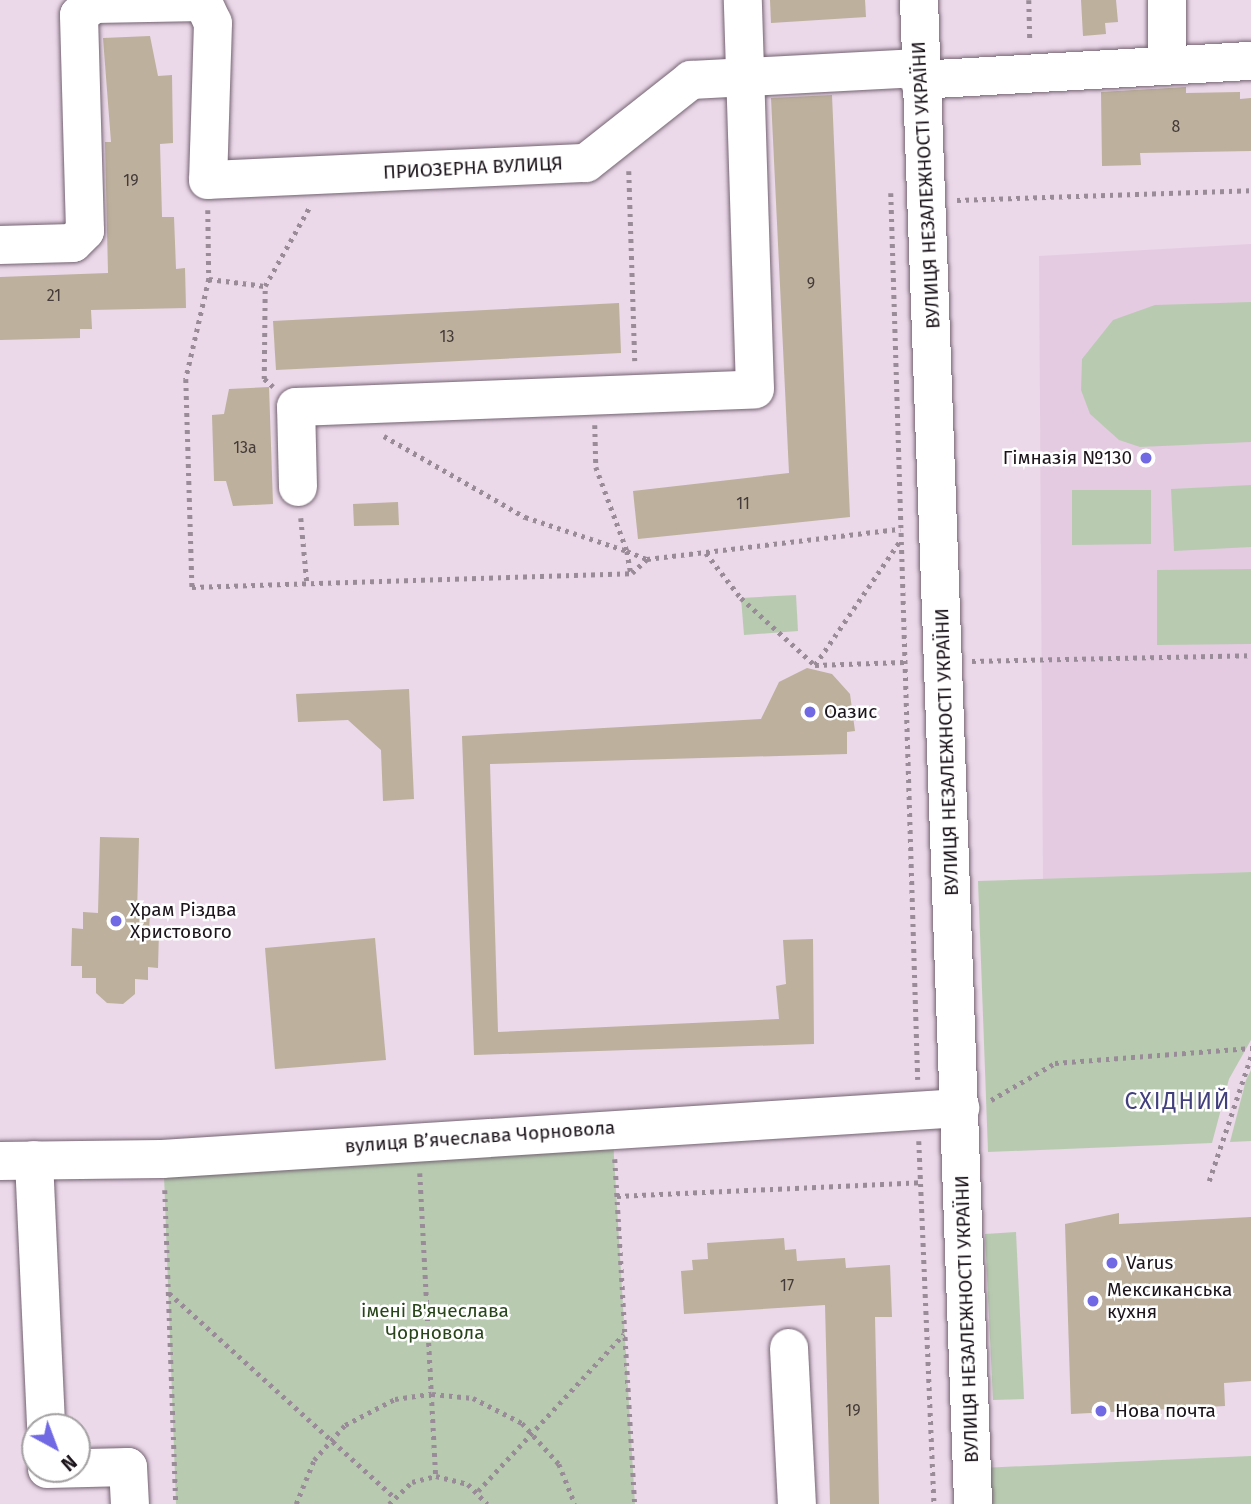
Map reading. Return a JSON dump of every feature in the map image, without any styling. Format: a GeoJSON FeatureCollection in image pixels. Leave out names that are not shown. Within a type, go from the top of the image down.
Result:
{"type":"FeatureCollection","features":[{"type":"Feature","properties":{"kind":"street"},"geometry":{"type":"LineString","coordinates":[[298,487],[296,407],[755,389],[748,77],[743,0]]}},
{"type":"Feature","properties":{"kind":"street","name":"ВУЛИЦЯ НЕЗАЛЕЖНОСТІ УКРАЇНИ"},"geometry":{"type":"LineString","coordinates":[[919,0],[919,74],[928,201],[943,662],[970,1107],[973,1504]]}},
{"type":"Feature","properties":{"kind":"street"},"geometry":{"type":"LineString","coordinates":[[1167,0],[1167,65]]}},
{"type":"Feature","properties":{"kind":"street"},"geometry":{"type":"LineString","coordinates":[[0,245],[73,243],[85,231],[79,15],[94,4],[203,2],[213,23],[208,180]]}},
{"type":"Feature","properties":{"kind":"street","name":"ПРИОЗЕРНА ВУЛИЦЯ"},"geometry":{"type":"LineString","coordinates":[[208,180],[586,163],[691,80],[1031,71],[1251,61]]}},
{"type":"Feature","properties":{"kind":"street","name":"вулиця Вʼячеслава Чорновола"},"geometry":{"type":"LineString","coordinates":[[17,1161],[162,1159],[610,1128],[970,1107]]}},
{"type":"Feature","properties":{"kind":"street"},"geometry":{"type":"LineString","coordinates":[[17,1161],[44,1413]]}},
{"type":"Feature","properties":{"kind":"street"},"geometry":{"type":"LineString","coordinates":[[789,1348],[797,1504]]}},
{"type":"Feature","properties":{"kind":"street"},"geometry":{"type":"LineString","coordinates":[[91,1468],[128,1467],[130,1504]]}},
{"type":"Feature","properties":{"kind":"path"},"geometry":{"type":"LineString","coordinates":[[1029,0],[1031,71]]}},
{"type":"Feature","properties":{"kind":"path"},"geometry":{"type":"LineString","coordinates":[[628,131],[636,394]]}},
{"type":"Feature","properties":{"kind":"path"},"geometry":{"type":"LineString","coordinates":[[208,180],[209,279],[186,379],[192,587],[632,573],[647,559]]}},
{"type":"Feature","properties":{"kind":"path"},"geometry":{"type":"LineString","coordinates":[[890,181],[921,1182],[934,1504]]}},
{"type":"Feature","properties":{"kind":"path"},"geometry":{"type":"LineString","coordinates":[[928,201],[1251,190]]}},
{"type":"Feature","properties":{"kind":"path"},"geometry":{"type":"LineString","coordinates":[[296,407],[264,379],[265,286],[307,209],[319,205]]}},
{"type":"Feature","properties":{"kind":"path"},"geometry":{"type":"LineString","coordinates":[[209,279],[265,286]]}},
{"type":"Feature","properties":{"kind":"path"},"geometry":{"type":"LineString","coordinates":[[595,395],[596,467],[627,551],[632,573]]}},
{"type":"Feature","properties":{"kind":"path"},"geometry":{"type":"LineString","coordinates":[[359,404],[379,433],[526,517],[647,559],[900,529]]}},
{"type":"Feature","properties":{"kind":"path"},"geometry":{"type":"LineString","coordinates":[[298,487],[307,583]]}},
{"type":"Feature","properties":{"kind":"path"},"geometry":{"type":"LineString","coordinates":[[815,665],[900,541]]}},
{"type":"Feature","properties":{"kind":"path"},"geometry":{"type":"LineString","coordinates":[[705,552],[741,598],[815,665],[1251,655]]}},
{"type":"Feature","properties":{"kind":"path"},"geometry":{"type":"LineString","coordinates":[[970,1107],[1055,1063],[1251,1048]]}},
{"type":"Feature","properties":{"kind":"path"},"geometry":{"type":"LineString","coordinates":[[1209,1181],[1251,1056]]}},
{"type":"Feature","properties":{"kind":"path"},"geometry":{"type":"LineString","coordinates":[[610,1128],[617,1196],[635,1504]]}},
{"type":"Feature","properties":{"kind":"path"},"geometry":{"type":"LineString","coordinates":[[417,1141],[436,1476]]}},
{"type":"Feature","properties":{"kind":"path"},"geometry":{"type":"LineString","coordinates":[[162,1159],[176,1504]]}},
{"type":"Feature","properties":{"kind":"path"},"geometry":{"type":"LineString","coordinates":[[617,1196],[921,1182]]}},
{"type":"Feature","properties":{"kind":"path"},"geometry":{"type":"LineString","coordinates":[[169,1293],[394,1497]]}},
{"type":"Feature","properties":{"kind":"path"},"geometry":{"type":"LineString","coordinates":[[478,1491],[625,1334]]}},
{"type":"Feature","properties":{"kind":"path"},"geometry":{"type":"LineString","coordinates":[[296,1504],[331,1438],[377,1406],[432,1394],[486,1403],[533,1432],[559,1464],[575,1504]]}},
{"type":"Feature","properties":{"kind":"path"},"geometry":{"type":"LineString","coordinates":[[389,1504],[412,1482],[436,1476],[478,1491],[487,1504]]}},
{"type":"Feature","properties":{"kind":"shaded area","name":"Гімназія №130"},"geometry":{"type":"Polygon","coordinates":[[[1251,244],[1251,872],[1043,880],[1039,256],[1251,244]]]}},
{"type":"Feature","properties":{"kind":"green space"},"geometry":{"type":"Polygon","coordinates":[[[1251,302],[1251,442],[1140,447],[1119,440],[1090,414],[1081,390],[1082,359],[1113,320],[1155,305],[1251,302]]]}},
{"type":"Feature","properties":{"kind":"green space"},"geometry":{"type":"Polygon","coordinates":[[[1251,485],[1251,547],[1174,551],[1171,489],[1251,485]]]}},
{"type":"Feature","properties":{"kind":"green space"},"geometry":{"type":"Polygon","coordinates":[[[1072,490],[1151,490],[1151,544],[1072,545],[1072,490]]]}},
{"type":"Feature","properties":{"kind":"green space"},"geometry":{"type":"Polygon","coordinates":[[[1251,569],[1251,644],[1157,645],[1157,570],[1251,569]]]}},
{"type":"Feature","properties":{"kind":"green space"},"geometry":{"type":"Polygon","coordinates":[[[796,595],[798,631],[744,635],[741,598],[796,595]]]}},
{"type":"Feature","properties":{"kind":"green space"},"geometry":{"type":"Polygon","coordinates":[[[1251,872],[1251,1040],[1229,1079],[1212,1143],[988,1152],[978,881],[1251,872]]]}},
{"type":"Feature","properties":{"kind":"green space"},"geometry":{"type":"Polygon","coordinates":[[[1251,1070],[1251,1141],[1230,1142],[1246,1080],[1251,1070]]]}},
{"type":"Feature","properties":{"kind":"green space","name":"імені В'ячеслава Чорновола"},"geometry":{"type":"Polygon","coordinates":[[[613,1140],[635,1504],[176,1504],[164,1175],[613,1140]]]}},
{"type":"Feature","properties":{"kind":"green space"},"geometry":{"type":"Polygon","coordinates":[[[1016,1232],[1024,1399],[993,1400],[985,1234],[1016,1232]]]}},
{"type":"Feature","properties":{"kind":"green space"},"geometry":{"type":"Polygon","coordinates":[[[1251,1456],[1251,1504],[983,1504],[981,1468],[1251,1456]]]}},
{"type":"Feature","properties":{"kind":"building"},"geometry":{"type":"Polygon","coordinates":[[[770,0],[865,0],[866,17],[771,23],[770,0]]]}},
{"type":"Feature","properties":{"kind":"building"},"geometry":{"type":"Polygon","coordinates":[[[1081,0],[1116,0],[1118,22],[1105,23],[1106,34],[1083,36],[1081,0]]]}},
{"type":"Feature","properties":{"kind":"building"},"geometry":{"type":"Polygon","coordinates":[[[150,36],[158,76],[172,75],[173,143],[160,144],[162,217],[174,217],[176,269],[185,268],[186,308],[91,310],[92,329],[80,329],[80,338],[0,340],[0,277],[108,273],[105,142],[111,142],[103,38],[150,36]]]}},
{"type":"Feature","properties":{"kind":"building"},"geometry":{"type":"Polygon","coordinates":[[[1186,87],[1186,93],[1240,92],[1240,99],[1251,98],[1251,151],[1140,153],[1141,165],[1102,166],[1101,92],[1186,87]]]}},
{"type":"Feature","properties":{"kind":"building"},"geometry":{"type":"Polygon","coordinates":[[[832,95],[850,517],[638,539],[633,491],[789,473],[771,98],[832,95]]]}},
{"type":"Feature","properties":{"kind":"building"},"geometry":{"type":"Polygon","coordinates":[[[619,303],[621,353],[276,370],[273,321],[619,303]]]}},
{"type":"Feature","properties":{"kind":"building"},"geometry":{"type":"Polygon","coordinates":[[[269,387],[273,504],[233,506],[226,481],[214,481],[212,415],[224,414],[229,389],[269,387]]]}},
{"type":"Feature","properties":{"kind":"building"},"geometry":{"type":"Polygon","coordinates":[[[398,502],[399,525],[354,526],[353,504],[398,502]]]}},
{"type":"Feature","properties":{"kind":"building"},"geometry":{"type":"Polygon","coordinates":[[[807,668],[832,674],[850,694],[855,731],[847,732],[847,754],[490,764],[498,1032],[779,1019],[776,986],[786,984],[783,940],[813,939],[814,1044],[474,1055],[462,736],[761,719],[779,682],[807,668]]]}},
{"type":"Feature","properties":{"kind":"building"},"geometry":{"type":"Polygon","coordinates":[[[409,689],[414,799],[383,801],[381,750],[348,720],[298,722],[296,694],[409,689]]]}},
{"type":"Feature","properties":{"kind":"building","name":"Храм Різдва Христового"},"geometry":{"type":"Polygon","coordinates":[[[100,837],[139,838],[137,914],[150,914],[149,930],[159,931],[158,968],[148,967],[148,980],[135,979],[135,994],[123,1004],[107,1003],[96,993],[96,978],[82,978],[82,966],[71,966],[72,928],[83,929],[83,912],[98,913],[100,837]]]}},
{"type":"Feature","properties":{"kind":"building"},"geometry":{"type":"Polygon","coordinates":[[[375,938],[386,1060],[275,1069],[265,948],[375,938]]]}},
{"type":"Feature","properties":{"kind":"building"},"geometry":{"type":"Polygon","coordinates":[[[1119,1213],[1119,1224],[1251,1217],[1251,1381],[1224,1383],[1225,1406],[1071,1414],[1065,1224],[1119,1213]]]}},
{"type":"Feature","properties":{"kind":"building"},"geometry":{"type":"Polygon","coordinates":[[[784,1238],[785,1250],[796,1249],[797,1261],[845,1258],[846,1268],[890,1265],[892,1317],[875,1317],[879,1504],[830,1504],[825,1305],[684,1314],[681,1271],[693,1270],[692,1260],[708,1259],[707,1243],[784,1238]]]}},
{"type":"Feature","properties":{"kind":"place","name":"Гімназія №130"},"geometry":{"type":"Point","coordinates":[1146,458]}},
{"type":"Feature","properties":{"kind":"place","name":"Оазис"},"geometry":{"type":"Point","coordinates":[810,712]}},
{"type":"Feature","properties":{"kind":"place","name":"Храм Різдва Христового"},"geometry":{"type":"Point","coordinates":[116,921]}},
{"type":"Feature","properties":{"kind":"place","name":"Varus"},"geometry":{"type":"Point","coordinates":[1112,1263]}},
{"type":"Feature","properties":{"kind":"place","name":"Мексиканська кухня"},"geometry":{"type":"Point","coordinates":[1093,1301]}},
{"type":"Feature","properties":{"kind":"place","name":"Нова почта"},"geometry":{"type":"Point","coordinates":[1101,1411]}},
{"type":"Feature","properties":{"kind":"district","name":"СХІДНИЙ"},"geometry":{"type":"Point","coordinates":[1178,1101]}}]}
